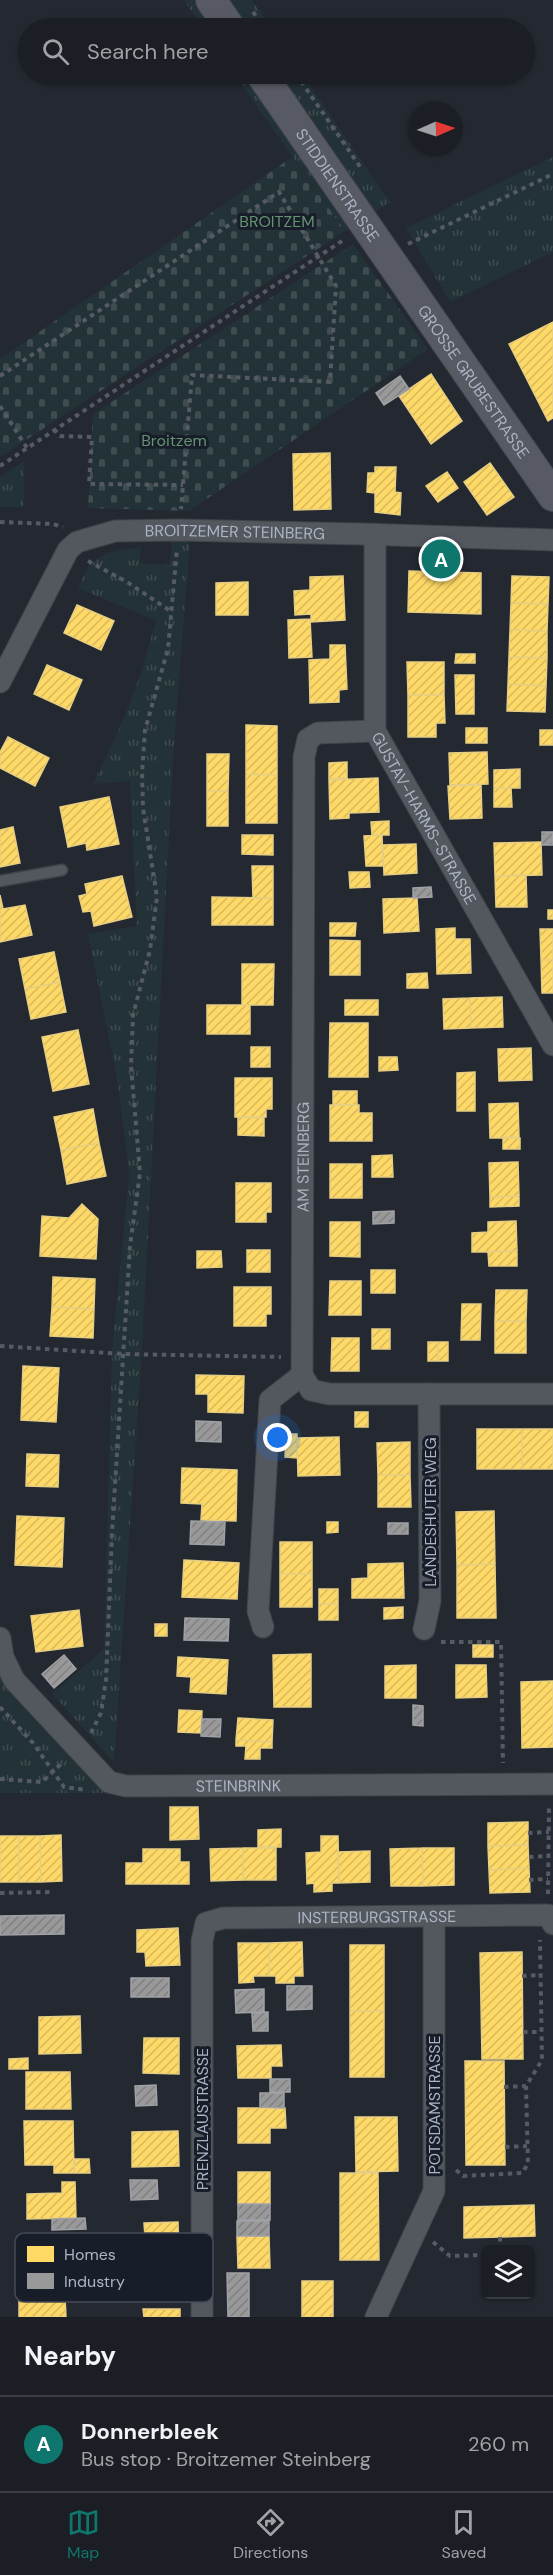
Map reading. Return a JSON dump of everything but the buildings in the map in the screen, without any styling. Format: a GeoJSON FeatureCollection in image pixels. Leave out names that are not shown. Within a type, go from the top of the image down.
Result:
{"type":"FeatureCollection","features":[{"type":"Feature","properties":{"kind":"street"},"geometry":{"type":"LineString","coordinates":[[211,0],[223,18]]}},
{"type":"Feature","properties":{"kind":"street","name":"STIDDIENSTRASSE"},"geometry":{"type":"LineString","coordinates":[[268,84],[416,296]]}},
{"type":"Feature","properties":{"kind":"street","name":"GROSSE GRUBESTRASSE"},"geometry":{"type":"LineString","coordinates":[[416,296],[553,496]]}},
{"type":"Feature","properties":{"kind":"street","name":"BROITZEMER STEINBERG"},"geometry":{"type":"LineString","coordinates":[[68,550],[77,542],[115,531],[375,534],[553,540]]}},
{"type":"Feature","properties":{"kind":"street","name":"GUSTAV-HARMS-STRASSE"},"geometry":{"type":"LineString","coordinates":[[375,534],[375,730],[553,1045]]}},
{"type":"Feature","properties":{"kind":"street"},"geometry":{"type":"LineString","coordinates":[[1,680],[68,550]]}},
{"type":"Feature","properties":{"kind":"street","name":"AM STEINBERG"},"geometry":{"type":"LineString","coordinates":[[301,1366],[304,757],[308,739],[318,733],[375,730]]}},
{"type":"Feature","properties":{"kind":"street"},"geometry":{"type":"LineString","coordinates":[[263,1627],[258,1611],[270,1400],[301,1366],[311,1390],[329,1394],[553,1394]]}},
{"type":"Feature","properties":{"kind":"street","name":"LANDESHUTER WEG"},"geometry":{"type":"LineString","coordinates":[[424,1629],[430,1601],[429,1394]]}},
{"type":"Feature","properties":{"kind":"street"},"geometry":{"type":"LineString","coordinates":[[0,1638],[3,1657],[14,1680],[109,1782]]}},
{"type":"Feature","properties":{"kind":"street","name":"STEINBRINK"},"geometry":{"type":"LineString","coordinates":[[109,1782],[126,1786],[551,1784]]}},
{"type":"Feature","properties":{"kind":"street","name":"POTSDAMSTRASSE"},"geometry":{"type":"LineString","coordinates":[[376,2317],[434,2191],[434,1917]]}},
{"type":"Feature","properties":{"kind":"street","name":"INSTERBURGSTRASSE"},"geometry":{"type":"LineString","coordinates":[[206,1923],[223,1918],[547,1918]]}},
{"type":"Feature","properties":{"kind":"street","name":"PRENZLAUSTRASSE"},"geometry":{"type":"LineString","coordinates":[[202,2233],[202,1941],[206,1923]]}},
{"type":"Feature","properties":{"kind":"lane"},"geometry":{"type":"LineString","coordinates":[[0,881],[62,870]]}},
{"type":"Feature","properties":{"kind":"path"},"geometry":{"type":"LineString","coordinates":[[388,256],[553,174]]}},
{"type":"Feature","properties":{"kind":"path"},"geometry":{"type":"LineString","coordinates":[[0,376],[279,192],[336,286],[330,382],[192,375],[168,649],[145,730],[142,773],[143,808],[157,897],[150,950],[133,1015],[131,1066],[140,1173],[130,1246],[112,1533],[106,1680],[101,1713],[90,1736],[54,1771],[42,1782],[0,1779]]}},
{"type":"Feature","properties":{"kind":"path"},"geometry":{"type":"LineString","coordinates":[[0,466],[320,257],[366,224]]}},
{"type":"Feature","properties":{"kind":"path"},"geometry":{"type":"LineString","coordinates":[[0,406],[28,448]]}},
{"type":"Feature","properties":{"kind":"path"},"geometry":{"type":"LineString","coordinates":[[54,429],[60,436],[92,437],[89,484],[183,485]]}},
{"type":"Feature","properties":{"kind":"path"},"geometry":{"type":"LineString","coordinates":[[0,522],[53,524],[92,536]]}},
{"type":"Feature","properties":{"kind":"path"},"geometry":{"type":"LineString","coordinates":[[68,550],[127,582],[172,612]]}},
{"type":"Feature","properties":{"kind":"path"},"geometry":{"type":"LineString","coordinates":[[0,1346],[301,1366]]}},
{"type":"Feature","properties":{"kind":"path"},"geometry":{"type":"LineString","coordinates":[[424,1629],[440,1642],[501,1642],[504,1785]]}},
{"type":"Feature","properties":{"kind":"path"},"geometry":{"type":"LineString","coordinates":[[0,1707],[64,1786],[86,1790],[109,1782]]}},
{"type":"Feature","properties":{"kind":"path"},"geometry":{"type":"LineString","coordinates":[[434,2170],[455,2170],[463,2175],[522,2173],[528,2164],[526,2086],[542,2060],[540,1976],[547,1918],[548,1856],[551,1851],[549,1832],[551,1784]]}},
{"type":"Feature","properties":{"kind":"path"},"geometry":{"type":"LineString","coordinates":[[528,1833],[549,1832]]}},
{"type":"Feature","properties":{"kind":"path"},"geometry":{"type":"LineString","coordinates":[[529,1857],[548,1856]]}},
{"type":"Feature","properties":{"kind":"path"},"geometry":{"type":"LineString","coordinates":[[529,1880],[548,1879]]}},
{"type":"Feature","properties":{"kind":"path"},"geometry":{"type":"LineString","coordinates":[[0,1893],[52,1892]]}},
{"type":"Feature","properties":{"kind":"path"},"geometry":{"type":"LineString","coordinates":[[522,1976],[540,1976]]}},
{"type":"Feature","properties":{"kind":"path"},"geometry":{"type":"LineString","coordinates":[[523,2032],[541,2032]]}},
{"type":"Feature","properties":{"kind":"path"},"geometry":{"type":"LineString","coordinates":[[504,2087],[526,2086]]}},
{"type":"Feature","properties":{"kind":"path"},"geometry":{"type":"LineString","coordinates":[[505,2147],[527,2146]]}},
{"type":"Feature","properties":{"kind":"path"},"geometry":{"type":"LineString","coordinates":[[417,2228],[450,2256],[481,2255]]}},
{"type":"Feature","properties":{"kind":"path"},"geometry":{"type":"LineString","coordinates":[[500,2237],[500,2245]]}},
{"type":"Feature","properties":{"kind":"green space"},"geometry":{"type":"Polygon","coordinates":[[[184,0],[252,0],[265,18],[196,18],[184,0]]]}},
{"type":"Feature","properties":{"kind":"green space"},"geometry":{"type":"Polygon","coordinates":[[[241,84],[309,84],[390,202],[345,231],[241,84]]]}},
{"type":"Feature","properties":{"kind":"green space","name":"BROITZEM"},"geometry":{"type":"Polygon","coordinates":[[[292,157],[345,231],[0,457],[0,359],[292,157]]]}},
{"type":"Feature","properties":{"kind":"green space"},"geometry":{"type":"Polygon","coordinates":[[[553,157],[553,252],[450,302],[406,228],[553,157]]]}},
{"type":"Feature","properties":{"kind":"green space","name":"Broitzem"},"geometry":{"type":"Polygon","coordinates":[[[353,244],[428,349],[189,511],[88,508],[93,414],[353,244]]]}},
{"type":"Feature","properties":{"kind":"green space"},"geometry":{"type":"Polygon","coordinates":[[[24,461],[24,507],[0,507],[0,477],[24,461]]]}},
{"type":"Feature","properties":{"kind":"green space"},"geometry":{"type":"Polygon","coordinates":[[[172,540],[190,540],[173,758],[142,1350],[114,1762],[52,1694],[104,1649],[112,1350],[129,1175],[118,1084],[88,934],[137,926],[130,781],[93,784],[122,723],[140,676],[156,621],[78,588],[89,565],[106,553],[141,547],[139,563],[170,565],[172,540]]]}},
{"type":"Feature","properties":{"kind":"green space"},"geometry":{"type":"Polygon","coordinates":[[[0,1672],[106,1793],[0,1793],[0,1672]]]}},
{"type":"Feature","properties":{"kind":"place","name":"Donnerbleek"},"geometry":{"type":"Point","coordinates":[441,559]}}]}
